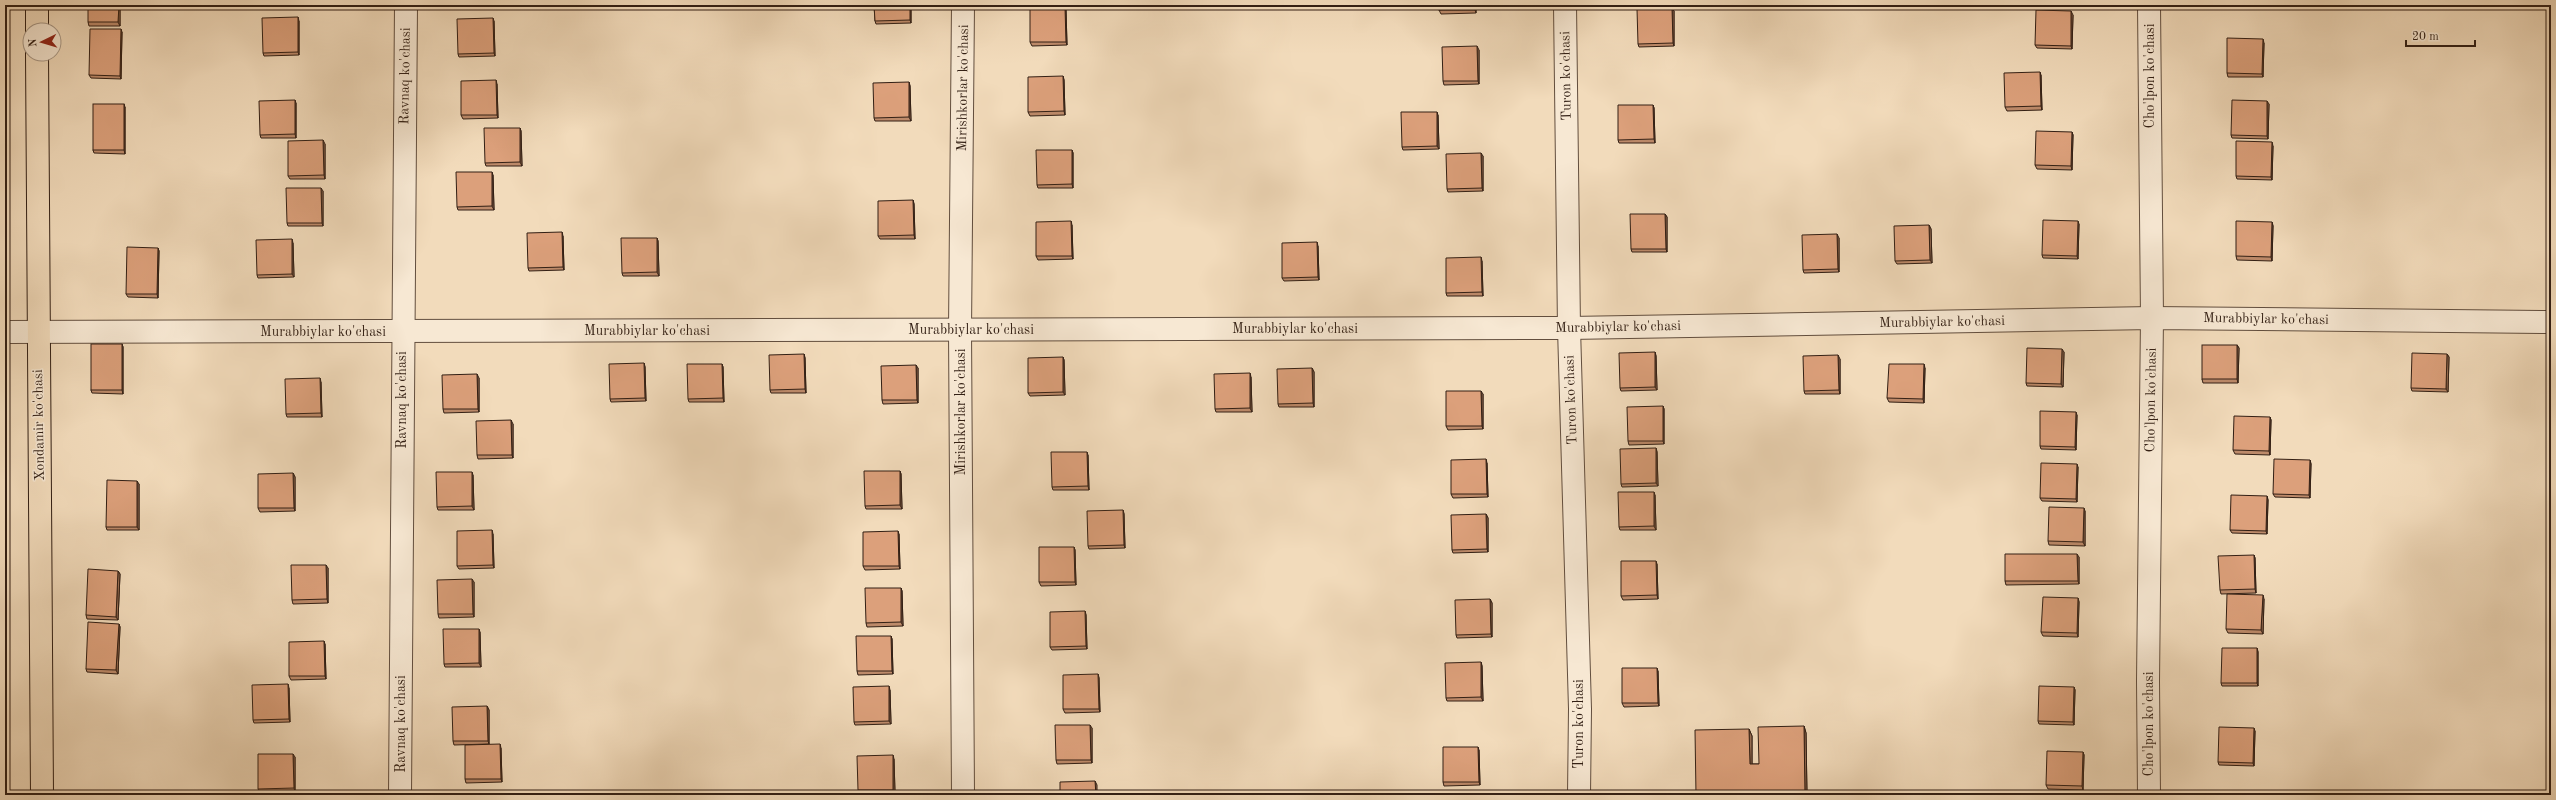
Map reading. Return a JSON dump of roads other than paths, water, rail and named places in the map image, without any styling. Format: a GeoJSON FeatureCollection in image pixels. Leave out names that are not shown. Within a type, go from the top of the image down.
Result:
{"type":"FeatureCollection","features":[{"type":"Feature","properties":{"kind":"main road"},"geometry":{"type":"LineString","coordinates":[[37,5],[37,22]]}},
{"type":"Feature","properties":{"kind":"main road","name":"Xondamir ko'chasi"},"geometry":{"type":"LineString","coordinates":[[37,62],[42,795]]}},
{"type":"Feature","properties":{"kind":"street","name":"Ravnaq ko'chasi"},"geometry":{"type":"LineString","coordinates":[[400,795],[402,332],[406,5]]}},
{"type":"Feature","properties":{"kind":"street","name":"Mirishkorlar ko'chasi"},"geometry":{"type":"LineString","coordinates":[[963,5],[960,330],[963,795]]}},
{"type":"Feature","properties":{"kind":"street","name":"Turon ko'chasi"},"geometry":{"type":"LineString","coordinates":[[1565,5],[1569,328],[1580,709],[1579,795]]}},
{"type":"Feature","properties":{"kind":"street","name":"Cho'lpon ko'chasi"},"geometry":{"type":"LineString","coordinates":[[2149,5],[2152,318],[2148,681],[2149,795]]}},
{"type":"Feature","properties":{"kind":"street","name":"Murabbiylar ko'chasi"},"geometry":{"type":"LineString","coordinates":[[5,332],[1569,328],[2152,318],[2551,322]]}}]}
